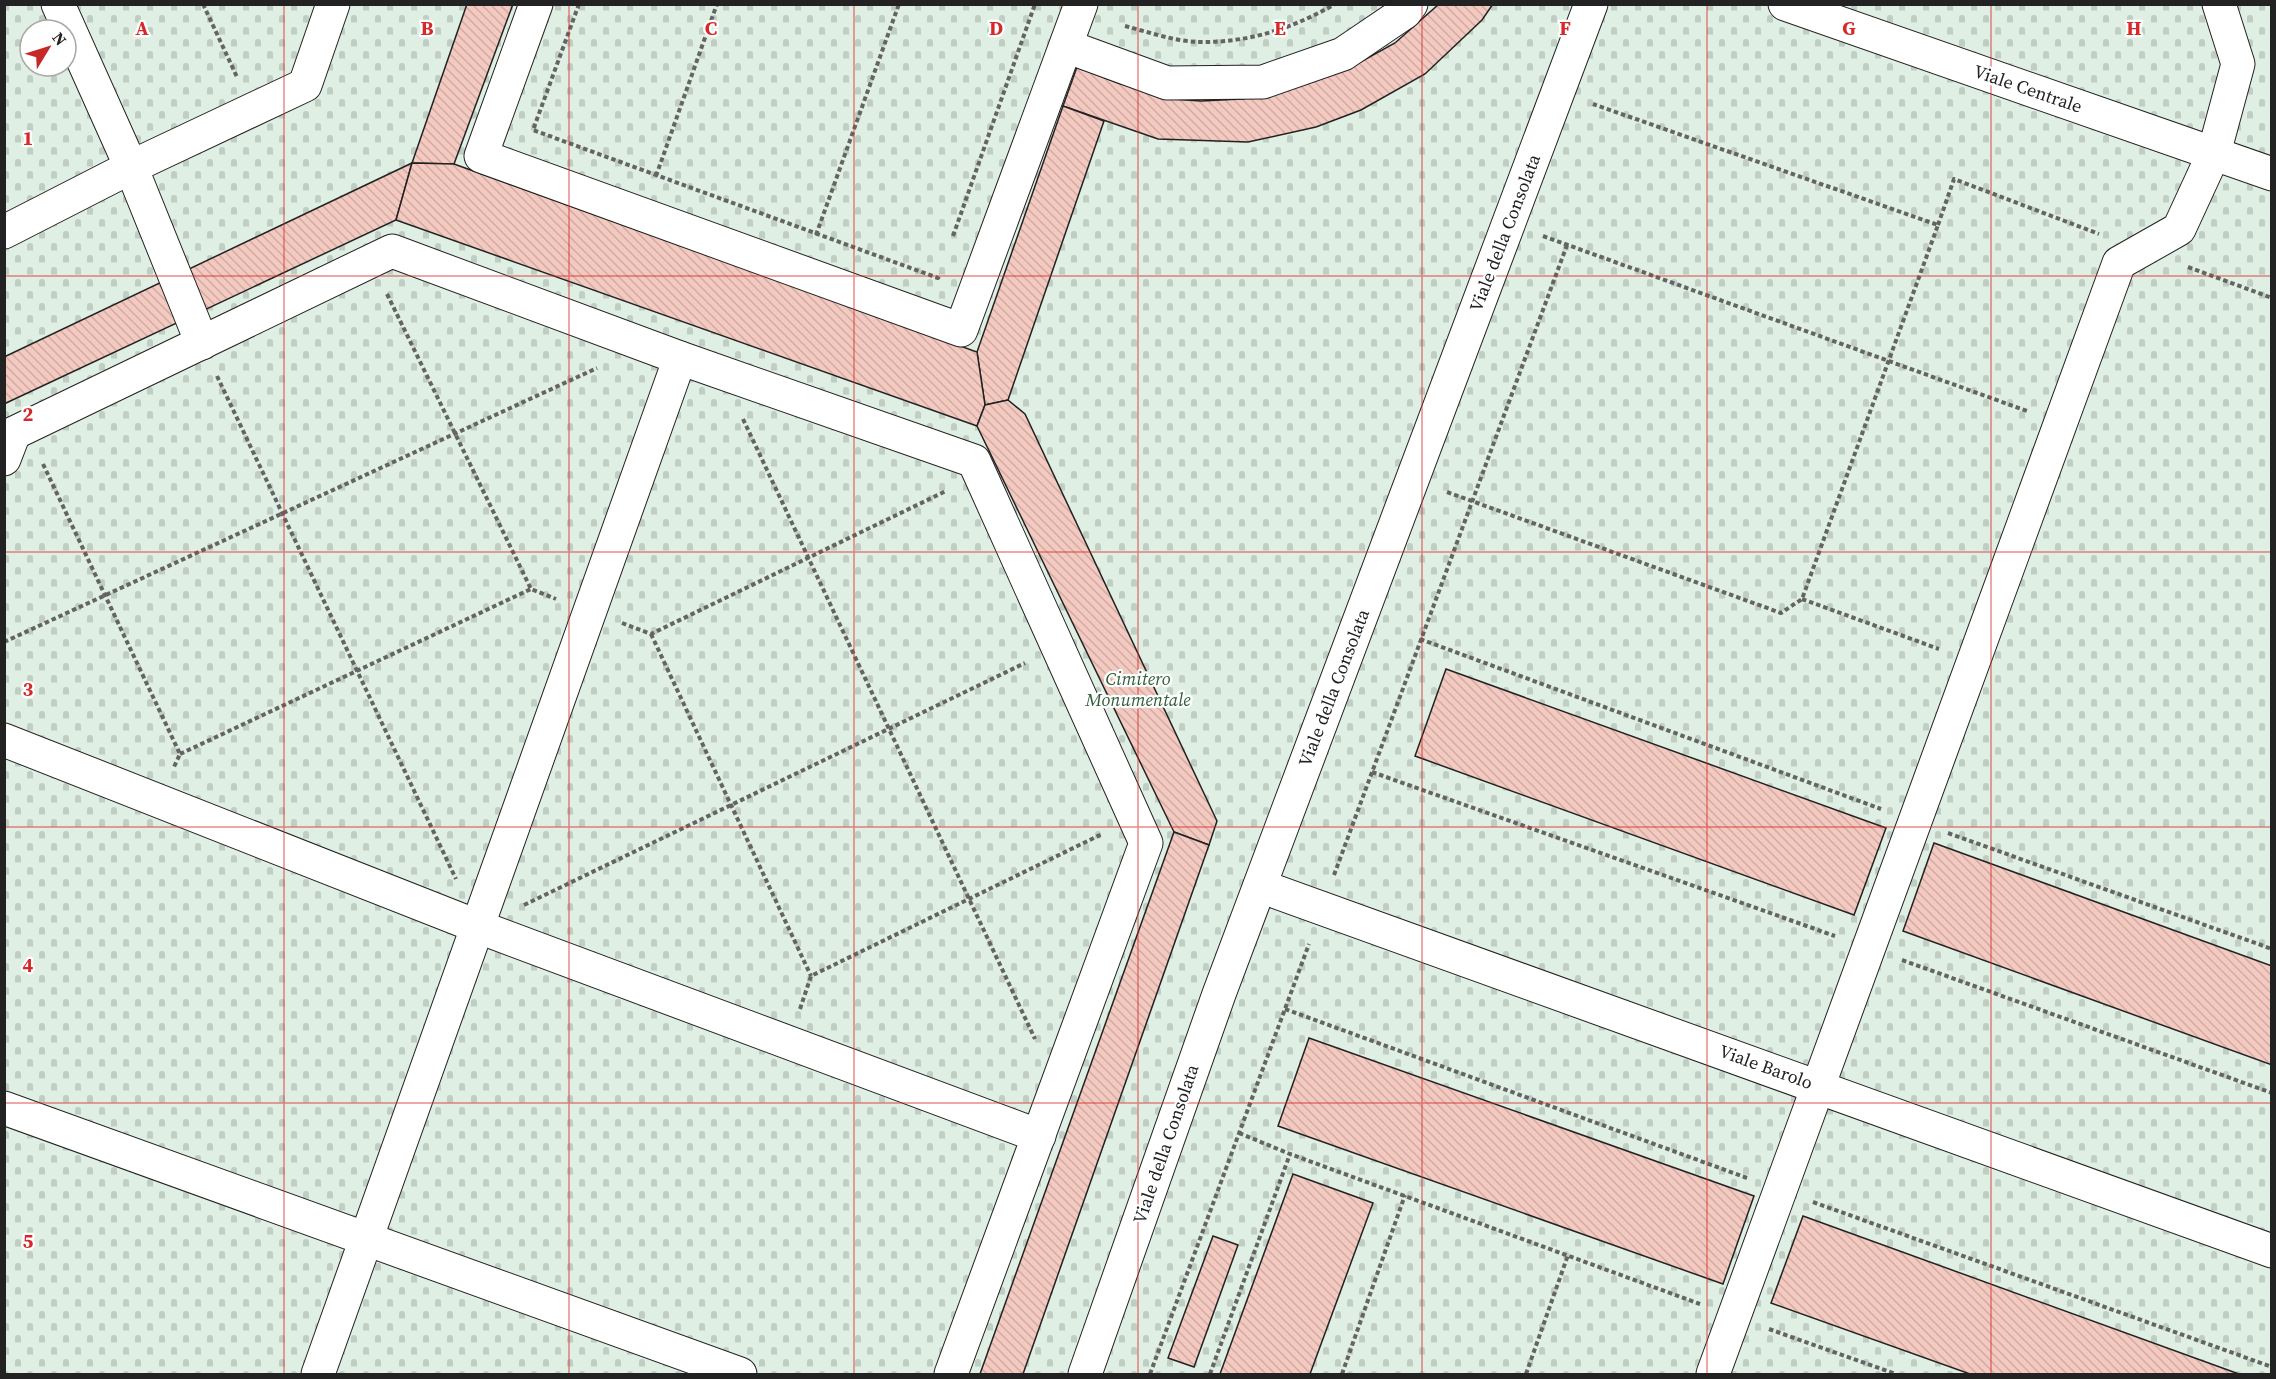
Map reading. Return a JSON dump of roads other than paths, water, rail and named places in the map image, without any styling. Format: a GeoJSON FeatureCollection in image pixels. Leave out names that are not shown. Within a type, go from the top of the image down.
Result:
{"type":"FeatureCollection","features":[{"type":"Feature","properties":{"kind":"street"},"geometry":{"type":"LineString","coordinates":[[58,4],[131,167],[202,343]]}},
{"type":"Feature","properties":{"kind":"street"},"geometry":{"type":"LineString","coordinates":[[4,232],[131,167],[305,85],[333,4]]}},
{"type":"Feature","properties":{"kind":"street"},"geometry":{"type":"LineString","coordinates":[[537,4],[481,156],[962,330],[1080,8]]}},
{"type":"Feature","properties":{"kind":"street"},"geometry":{"type":"LineString","coordinates":[[1066,46],[1167,83],[1263,82],[1344,54],[1405,12],[1411,4]]}},
{"type":"Feature","properties":{"kind":"street","name":"Viale della Consolata"},"geometry":{"type":"LineString","coordinates":[[1085,1374],[1219,994],[1591,4]]}},
{"type":"Feature","properties":{"kind":"street","name":"Viale Centrale"},"geometry":{"type":"LineString","coordinates":[[1785,4],[2271,174]]}},
{"type":"Feature","properties":{"kind":"street"},"geometry":{"type":"LineString","coordinates":[[1713,1374],[2119,262],[2179,229],[2214,153],[2238,64],[2219,4]]}},
{"type":"Feature","properties":{"kind":"street"},"geometry":{"type":"LineString","coordinates":[[4,459],[14,433],[392,251],[680,358],[974,461],[1146,843],[951,1374]]}},
{"type":"Feature","properties":{"kind":"street"},"geometry":{"type":"LineString","coordinates":[[318,1374],[680,358]]}},
{"type":"Feature","properties":{"kind":"street"},"geometry":{"type":"LineString","coordinates":[[4,740],[479,927],[1039,1136]]}},
{"type":"Feature","properties":{"kind":"street","name":"Viale Barolo"},"geometry":{"type":"LineString","coordinates":[[1260,886],[2271,1251]]}},
{"type":"Feature","properties":{"kind":"street"},"geometry":{"type":"LineString","coordinates":[[4,1108],[740,1374]]}},
{"type":"Feature","properties":{"kind":"park label","name":"Cimitero Monumentale"},"geometry":{"type":"Point","coordinates":[1138,689]}}]}
